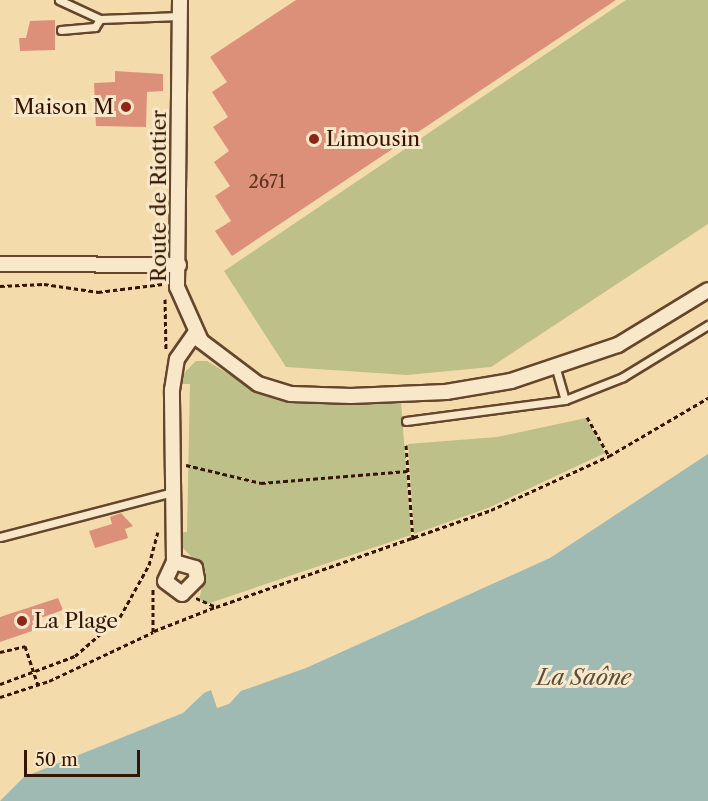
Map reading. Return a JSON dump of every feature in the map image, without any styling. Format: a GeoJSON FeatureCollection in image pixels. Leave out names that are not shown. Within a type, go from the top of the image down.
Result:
{"type":"FeatureCollection","features":[{"type":"Feature","properties":{"kind":"street","name":"Route de Riottier"},"geometry":{"type":"LineString","coordinates":[[180,0],[177,287],[195,333]]}},
{"type":"Feature","properties":{"kind":"street"},"geometry":{"type":"LineString","coordinates":[[0,264],[179,265]]}},
{"type":"Feature","properties":{"kind":"street"},"geometry":{"type":"LineString","coordinates":[[170,566],[195,568],[197,579],[189,591],[171,591],[170,566],[173,492],[172,462],[177,359],[195,333],[238,372],[291,394],[446,392],[556,369],[618,345],[708,290]]}},
{"type":"Feature","properties":{"kind":"lane"},"geometry":{"type":"LineString","coordinates":[[59,0],[100,19],[180,16]]}},
{"type":"Feature","properties":{"kind":"lane"},"geometry":{"type":"LineString","coordinates":[[61,30],[95,27],[100,19]]}},
{"type":"Feature","properties":{"kind":"lane"},"geometry":{"type":"LineString","coordinates":[[406,421],[565,400],[623,378],[708,325]]}},
{"type":"Feature","properties":{"kind":"lane"},"geometry":{"type":"LineString","coordinates":[[556,369],[565,400]]}},
{"type":"Feature","properties":{"kind":"lane"},"geometry":{"type":"LineString","coordinates":[[0,537],[173,492]]}},
{"type":"Feature","properties":{"kind":"path"},"geometry":{"type":"LineString","coordinates":[[0,286],[44,284],[98,292],[165,284]]}},
{"type":"Feature","properties":{"kind":"path"},"geometry":{"type":"LineString","coordinates":[[0,698],[38,685],[153,632],[216,607],[413,540],[609,456],[708,398]]}},
{"type":"Feature","properties":{"kind":"path"},"geometry":{"type":"LineString","coordinates":[[587,417],[609,456]]}},
{"type":"Feature","properties":{"kind":"path"},"geometry":{"type":"LineString","coordinates":[[406,445],[413,540]]}},
{"type":"Feature","properties":{"kind":"path"},"geometry":{"type":"LineString","coordinates":[[172,462],[261,483],[408,471]]}},
{"type":"Feature","properties":{"kind":"path"},"geometry":{"type":"LineString","coordinates":[[0,684],[75,656],[120,617],[149,565],[160,525]]}},
{"type":"Feature","properties":{"kind":"path"},"geometry":{"type":"LineString","coordinates":[[153,632],[152,582],[170,566]]}},
{"type":"Feature","properties":{"kind":"path"},"geometry":{"type":"LineString","coordinates":[[189,591],[206,606],[216,607]]}},
{"type":"Feature","properties":{"kind":"path"},"geometry":{"type":"LineString","coordinates":[[0,652],[25,646],[38,685]]}},
{"type":"Feature","properties":{"kind":"green space"},"geometry":{"type":"Polygon","coordinates":[[[626,0],[708,0],[708,224],[491,367],[407,375],[286,367],[224,271],[626,0]]]}},
{"type":"Feature","properties":{"kind":"green space"},"geometry":{"type":"Polygon","coordinates":[[[196,361],[207,361],[262,394],[289,400],[401,401],[411,535],[207,604],[199,599],[206,572],[182,547],[178,533],[187,532],[190,384],[180,384],[180,377],[196,361]]]}},
{"type":"Feature","properties":{"kind":"green space"},"geometry":{"type":"Polygon","coordinates":[[[586,418],[605,453],[488,508],[414,534],[408,444],[497,437],[586,418]]]}},
{"type":"Feature","properties":{"kind":"water","name":"La Saône"},"geometry":{"type":"Polygon","coordinates":[[[708,454],[708,801],[0,801],[24,777],[183,713],[204,693],[211,690],[217,708],[229,704],[241,691],[306,668],[550,558],[708,454]]]}},
{"type":"Feature","properties":{"kind":"building","name":"Limousin"},"geometry":{"type":"Polygon","coordinates":[[[296,0],[616,0],[232,256],[215,231],[231,221],[215,196],[230,186],[214,162],[229,151],[213,127],[228,117],[212,92],[227,82],[210,57],[296,0]]]}},
{"type":"Feature","properties":{"kind":"building"},"geometry":{"type":"Polygon","coordinates":[[[55,20],[55,50],[20,51],[19,38],[26,38],[30,21],[55,20]]]}},
{"type":"Feature","properties":{"kind":"building"},"geometry":{"type":"Polygon","coordinates":[[[115,71],[163,74],[163,91],[147,92],[146,127],[96,126],[94,83],[115,82],[115,71]]]}},
{"type":"Feature","properties":{"kind":"building"},"geometry":{"type":"Polygon","coordinates":[[[121,513],[133,526],[125,529],[128,538],[95,548],[89,531],[112,524],[110,517],[121,513]]]}},
{"type":"Feature","properties":{"kind":"building"},"geometry":{"type":"Polygon","coordinates":[[[58,598],[63,610],[32,621],[35,630],[0,642],[0,617],[58,598]]]}},
{"type":"Feature","properties":{"kind":"place","name":"Maison M"},"geometry":{"type":"Point","coordinates":[126,107]}},
{"type":"Feature","properties":{"kind":"place","name":"Limousin"},"geometry":{"type":"Point","coordinates":[314,139]}},
{"type":"Feature","properties":{"kind":"place","name":"La Plage"},"geometry":{"type":"Point","coordinates":[22,621]}}]}
